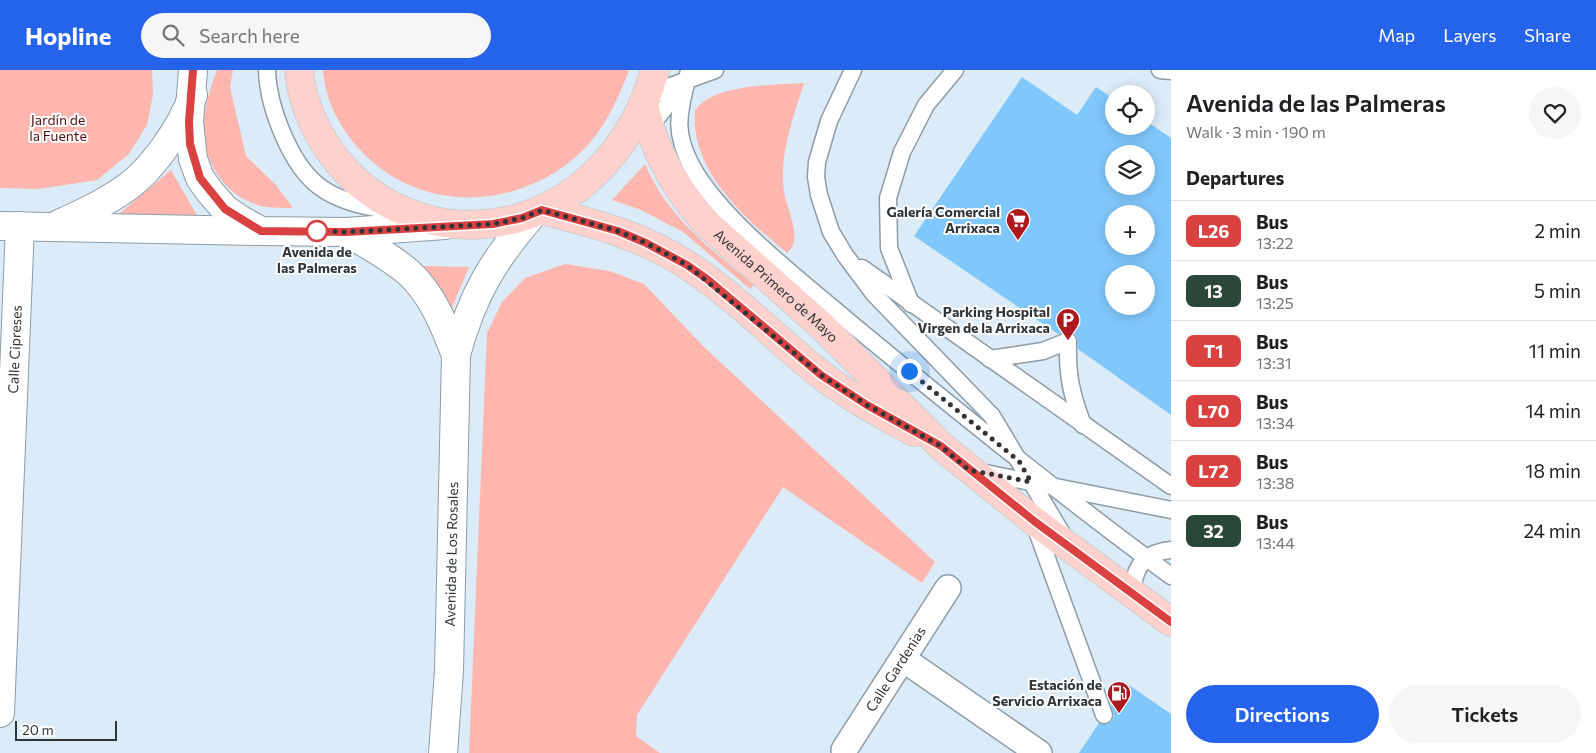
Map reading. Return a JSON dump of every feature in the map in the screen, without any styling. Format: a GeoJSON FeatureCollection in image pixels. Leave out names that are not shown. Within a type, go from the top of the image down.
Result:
{"type":"FeatureCollection","features":[{"type":"Feature","properties":{"kind":"main road"},"geometry":{"type":"LineString","coordinates":[[299,70],[307,107],[318,134],[334,159],[363,187],[405,212],[434,221],[463,225],[493,224],[538,212],[575,191],[613,155],[646,110],[655,70]]}},
{"type":"Feature","properties":{"kind":"main road","name":"Avenida Primero de Mayo"},"geometry":{"type":"LineString","coordinates":[[646,110],[657,150],[674,181],[705,222],[823,327],[941,446],[1034,521],[1171,622]]}},
{"type":"Feature","properties":{"kind":"main road","name":"Avenida Primero de Mayo"},"geometry":{"type":"LineString","coordinates":[[538,212],[618,231],[646,243],[687,265],[821,375],[867,405],[941,446]]}},
{"type":"Feature","properties":{"kind":"street"},"geometry":{"type":"LineString","coordinates":[[193,70],[189,122],[190,144],[200,178],[225,209],[261,231]]}},
{"type":"Feature","properties":{"kind":"street"},"geometry":{"type":"LineString","coordinates":[[53,227],[91,210],[116,195],[143,173],[175,130],[191,100],[202,70]]}},
{"type":"Feature","properties":{"kind":"street","name":"Avenida de Los Rosales"},"geometry":{"type":"LineString","coordinates":[[442,753],[449,671],[456,355],[468,312],[483,281],[499,256],[538,212]]}},
{"type":"Feature","properties":{"kind":"street"},"geometry":{"type":"LineString","coordinates":[[10,226],[346,232],[463,225]]}},
{"type":"Feature","properties":{"kind":"street","name":"Calle Cipreses"},"geometry":{"type":"LineString","coordinates":[[0,713],[10,226]]}},
{"type":"Feature","properties":{"kind":"street","name":"Avenida de Los Rosales"},"geometry":{"type":"LineString","coordinates":[[346,232],[409,273],[431,301],[456,355]]}},
{"type":"Feature","properties":{"kind":"street","name":"Calle Gardenias"},"geometry":{"type":"LineString","coordinates":[[844,750],[948,588]]}},
{"type":"Feature","properties":{"kind":"street"},"geometry":{"type":"LineString","coordinates":[[903,660],[1039,753]]}},
{"type":"Feature","properties":{"kind":"lane"},"geometry":{"type":"LineString","coordinates":[[267,70],[267,82],[276,117],[290,149],[310,179],[335,196],[350,202],[372,208],[405,212]]}},
{"type":"Feature","properties":{"kind":"lane"},"geometry":{"type":"LineString","coordinates":[[646,110],[688,75],[715,70]]}},
{"type":"Feature","properties":{"kind":"lane"},"geometry":{"type":"LineString","coordinates":[[854,70],[820,146],[816,177],[823,215],[845,256],[874,294],[992,416],[1072,550]]}},
{"type":"Feature","properties":{"kind":"lane"},"geometry":{"type":"LineString","coordinates":[[911,304],[890,248],[888,198],[902,152],[926,105],[955,70]]}},
{"type":"Feature","properties":{"kind":"lane"},"geometry":{"type":"LineString","coordinates":[[1160,70],[1171,71]]}},
{"type":"Feature","properties":{"kind":"lane"},"geometry":{"type":"LineString","coordinates":[[646,110],[667,106],[688,75]]}},
{"type":"Feature","properties":{"kind":"lane"},"geometry":{"type":"LineString","coordinates":[[688,75],[679,112],[681,136],[691,164],[710,192],[765,249],[1019,461],[1171,576]]}},
{"type":"Feature","properties":{"kind":"lane"},"geometry":{"type":"LineString","coordinates":[[845,256],[1171,486]]}},
{"type":"Feature","properties":{"kind":"lane"},"geometry":{"type":"LineString","coordinates":[[990,359],[1043,351],[1068,341],[1067,372],[1072,399],[1083,425]]}},
{"type":"Feature","properties":{"kind":"lane"},"geometry":{"type":"LineString","coordinates":[[969,470],[1171,510]]}},
{"type":"Feature","properties":{"kind":"lane"},"geometry":{"type":"LineString","coordinates":[[1034,521],[1104,715]]}},
{"type":"Feature","properties":{"kind":"lane"},"geometry":{"type":"LineString","coordinates":[[1138,599],[1134,590],[1133,580],[1136,571],[1146,557],[1156,551],[1171,550]]}},
{"type":"Feature","properties":{"kind":"green space","name":"Jardín de la Fuente"},"geometry":{"type":"Polygon","coordinates":[[[0,70],[152,70],[153,95],[147,125],[129,154],[97,180],[39,189],[0,188],[0,70]]]}},
{"type":"Feature","properties":{"kind":"green space"},"geometry":{"type":"Polygon","coordinates":[[[217,70],[233,70],[230,87],[246,156],[275,184],[293,208],[266,207],[248,201],[228,187],[214,169],[208,156],[204,128],[208,99],[217,70]]]}},
{"type":"Feature","properties":{"kind":"green space"},"geometry":{"type":"Polygon","coordinates":[[[323,70],[629,70],[609,115],[595,136],[579,154],[555,172],[529,186],[501,194],[472,197],[444,195],[416,188],[390,175],[366,156],[343,128],[331,105],[324,82],[323,70]]]}},
{"type":"Feature","properties":{"kind":"green space"},"geometry":{"type":"Polygon","coordinates":[[[804,83],[788,137],[783,164],[784,192],[794,233],[792,247],[787,253],[738,209],[711,173],[701,154],[696,133],[695,111],[703,102],[729,91],[761,86],[804,83]]]}},
{"type":"Feature","properties":{"kind":"green space"},"geometry":{"type":"Polygon","coordinates":[[[645,164],[654,183],[678,216],[706,245],[754,285],[750,289],[683,232],[641,210],[612,200],[645,164]]]}},
{"type":"Feature","properties":{"kind":"green space"},"geometry":{"type":"Polygon","coordinates":[[[171,170],[198,217],[113,219],[171,170]]]}},
{"type":"Feature","properties":{"kind":"green space"},"geometry":{"type":"Polygon","coordinates":[[[565,264],[610,271],[644,284],[704,347],[935,562],[922,583],[783,487],[637,715],[636,736],[660,753],[469,753],[487,333],[502,302],[525,278],[565,264]]]}},
{"type":"Feature","properties":{"kind":"green space"},"geometry":{"type":"Polygon","coordinates":[[[422,266],[469,267],[451,310],[422,266]]]}},
{"type":"Feature","properties":{"kind":"building","name":"Galería Comercial Arrixaca"},"geometry":{"type":"Polygon","coordinates":[[[1022,77],[1077,115],[1096,87],[1105,93],[1105,135],[1155,135],[1155,127],[1171,138],[1171,415],[1078,349],[1077,337],[1074,333],[1069,331],[1058,334],[914,236],[1022,77]]]}},
{"type":"Feature","properties":{"kind":"building"},"geometry":{"type":"Polygon","coordinates":[[[1126,683],[1171,714],[1171,753],[1079,753],[1099,723],[1107,724],[1112,721],[1114,716],[1111,705],[1126,683]]]}},
{"type":"Feature","properties":{"kind":"bus line","name":"L26"},"geometry":{"type":"LineString","coordinates":[[193,70],[189,122],[193,159],[200,178],[210,192],[225,209],[240,220],[261,231],[346,232],[444,225],[493,224],[522,218],[542,210],[618,231],[646,243],[665,252],[707,279],[821,375],[867,405],[941,446],[1034,521],[1171,622]]}},
{"type":"Feature","properties":{"kind":"place","name":"Avenida de las Palmeras"},"geometry":{"type":"Point","coordinates":[317,231]}},
{"type":"Feature","properties":{"kind":"place","name":"Galería Comercial Arrixaca"},"geometry":{"type":"Point","coordinates":[1018,241]}},
{"type":"Feature","properties":{"kind":"place","name":"Parking Hospital Virgen de la Arrixaca"},"geometry":{"type":"Point","coordinates":[1068,341]}},
{"type":"Feature","properties":{"kind":"place","name":"Estación de Servicio Arrixaca"},"geometry":{"type":"Point","coordinates":[1119,714]}},
{"type":"Feature","properties":{"kind":"route"},"geometry":{"type":"LineString","coordinates":[[317,231],[346,232],[444,225],[493,224],[522,218],[542,210],[618,231],[665,252],[687,265],[707,279],[821,375],[867,405],[941,446],[969,470],[1031,482],[1019,461],[909,371]]}}]}
